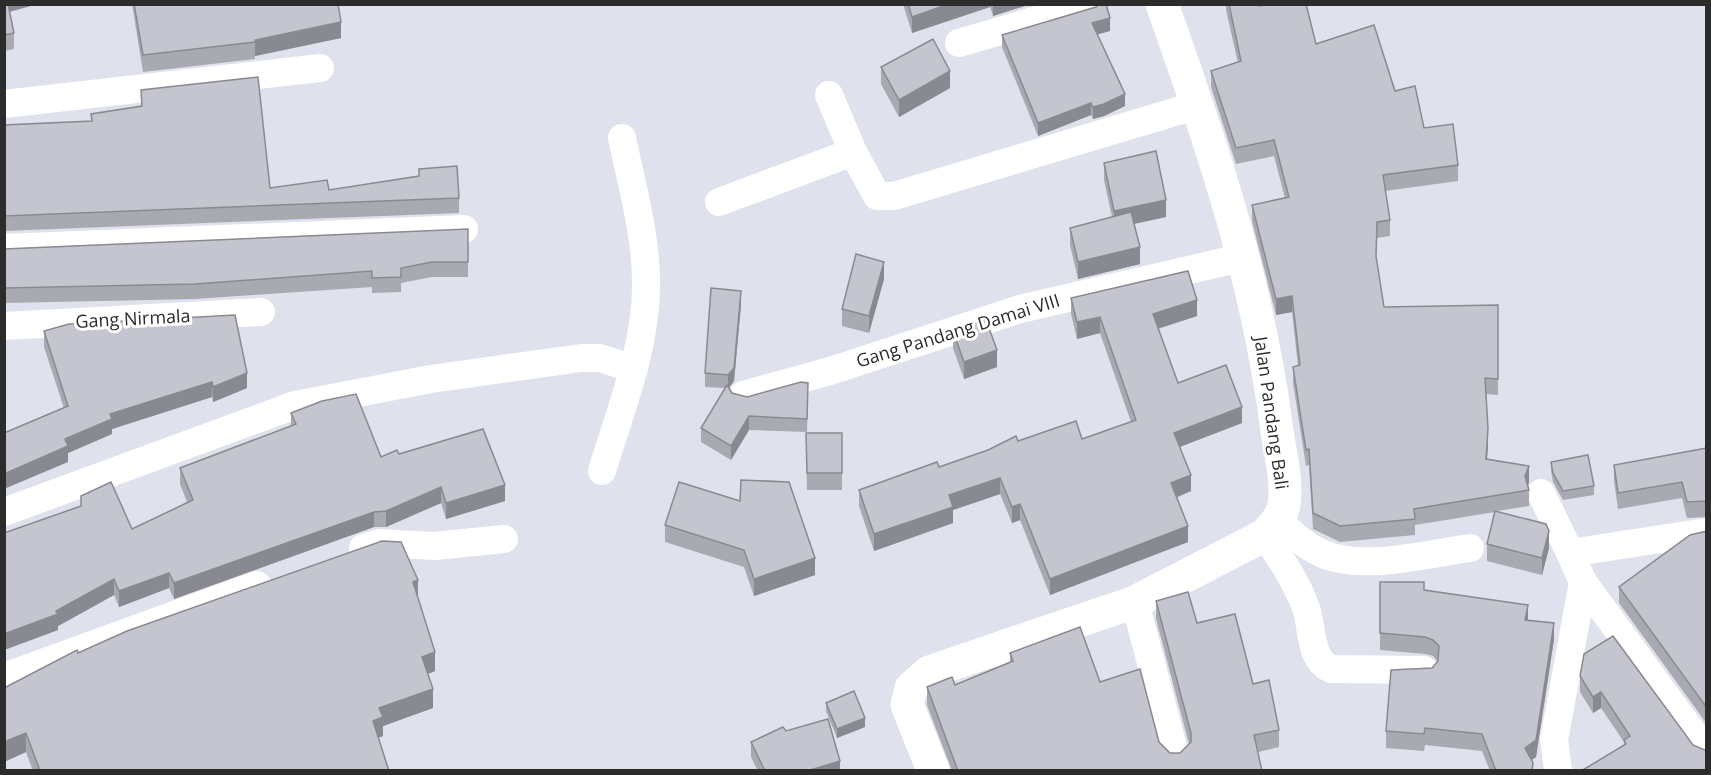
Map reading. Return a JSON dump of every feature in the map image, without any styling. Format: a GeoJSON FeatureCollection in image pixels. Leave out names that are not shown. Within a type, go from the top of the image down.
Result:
{"type":"FeatureCollection","features":[{"type":"Feature","properties":{"kind":"street"},"geometry":{"type":"LineString","coordinates":[[959,43],[1090,4]]}},
{"type":"Feature","properties":{"kind":"street","name":"Jalan Pandang Bali"},"geometry":{"type":"LineString","coordinates":[[1162,4],[1198,105],[1245,257],[1272,398],[1284,504],[1272,528]]}},
{"type":"Feature","properties":{"kind":"street"},"geometry":{"type":"LineString","coordinates":[[4,104],[320,68]]}},
{"type":"Feature","properties":{"kind":"street"},"geometry":{"type":"LineString","coordinates":[[829,95],[853,152],[877,196],[894,196],[1198,105]]}},
{"type":"Feature","properties":{"kind":"street"},"geometry":{"type":"LineString","coordinates":[[602,471],[634,369],[644,320],[645,271],[622,138]]}},
{"type":"Feature","properties":{"kind":"street"},"geometry":{"type":"LineString","coordinates":[[719,202],[853,152]]}},
{"type":"Feature","properties":{"kind":"street"},"geometry":{"type":"LineString","coordinates":[[4,248],[464,229]]}},
{"type":"Feature","properties":{"kind":"street","name":"Gang Pandang Damai VIII"},"geometry":{"type":"LineString","coordinates":[[743,394],[830,371],[1020,309],[1245,257]]}},
{"type":"Feature","properties":{"kind":"street","name":"Gang Nirmala"},"geometry":{"type":"LineString","coordinates":[[4,326],[261,312]]}},
{"type":"Feature","properties":{"kind":"street"},"geometry":{"type":"LineString","coordinates":[[4,512],[284,409],[346,393],[580,358],[600,358],[634,369]]}},
{"type":"Feature","properties":{"kind":"street"},"geometry":{"type":"LineString","coordinates":[[1541,493],[1583,582],[1707,751]]}},
{"type":"Feature","properties":{"kind":"street"},"geometry":{"type":"LineString","coordinates":[[1272,528],[1324,554],[1361,562],[1470,549]]}},
{"type":"Feature","properties":{"kind":"street"},"geometry":{"type":"LineString","coordinates":[[933,771],[907,705],[911,688],[929,672],[1135,602],[1272,528]]}},
{"type":"Feature","properties":{"kind":"street"},"geometry":{"type":"LineString","coordinates":[[1272,528],[1305,606],[1314,652],[1321,665],[1331,669],[1424,670]]}},
{"type":"Feature","properties":{"kind":"street"},"geometry":{"type":"LineString","coordinates":[[1570,553],[1707,532]]}},
{"type":"Feature","properties":{"kind":"street"},"geometry":{"type":"LineString","coordinates":[[336,558],[380,543],[434,546],[504,539]]}},
{"type":"Feature","properties":{"kind":"street"},"geometry":{"type":"LineString","coordinates":[[4,677],[281,577]]}},
{"type":"Feature","properties":{"kind":"street"},"geometry":{"type":"LineString","coordinates":[[1558,771],[1554,740],[1583,582]]}},
{"type":"Feature","properties":{"kind":"street"},"geometry":{"type":"LineString","coordinates":[[1135,602],[1175,755]]}},
{"type":"Feature","properties":{"kind":"building"},"geometry":{"type":"Polygon","coordinates":[[[4,4],[8,4],[14,33],[4,35],[4,4]]]}},
{"type":"Feature","properties":{"kind":"building"},"geometry":{"type":"Polygon","coordinates":[[[134,4],[338,4],[341,22],[255,40],[255,42],[143,55],[134,4]]]}},
{"type":"Feature","properties":{"kind":"building"},"geometry":{"type":"Polygon","coordinates":[[[908,4],[949,4],[912,17],[908,4]]]}},
{"type":"Feature","properties":{"kind":"building"},"geometry":{"type":"Polygon","coordinates":[[[1099,4],[1106,4],[1110,18],[1092,23],[1125,94],[1104,104],[1093,107],[1091,103],[1038,123],[1002,35],[1096,7],[1099,4]]]}},
{"type":"Feature","properties":{"kind":"building"},"geometry":{"type":"Polygon","coordinates":[[[1229,4],[1260,4],[1260,6],[1306,4],[1316,44],[1374,25],[1395,91],[1415,86],[1424,128],[1453,124],[1458,165],[1383,175],[1390,220],[1377,222],[1376,256],[1384,307],[1498,305],[1498,379],[1485,378],[1488,428],[1486,459],[1529,466],[1525,476],[1529,490],[1414,509],[1415,519],[1340,526],[1313,513],[1309,449],[1306,450],[1293,367],[1300,365],[1292,296],[1276,299],[1252,205],[1289,197],[1274,140],[1236,148],[1211,71],[1241,61],[1229,4]]]}},
{"type":"Feature","properties":{"kind":"building"},"geometry":{"type":"Polygon","coordinates":[[[933,39],[950,71],[899,100],[881,67],[933,39]]]}},
{"type":"Feature","properties":{"kind":"building"},"geometry":{"type":"Polygon","coordinates":[[[258,77],[270,188],[327,180],[329,190],[419,176],[419,169],[457,166],[459,198],[4,216],[4,125],[92,121],[91,114],[142,106],[141,90],[258,77]]]}},
{"type":"Feature","properties":{"kind":"building"},"geometry":{"type":"Polygon","coordinates":[[[1156,151],[1166,200],[1114,211],[1104,163],[1156,151]]]}},
{"type":"Feature","properties":{"kind":"building"},"geometry":{"type":"Polygon","coordinates":[[[1131,212],[1140,247],[1078,262],[1070,228],[1131,212]]]}},
{"type":"Feature","properties":{"kind":"building"},"geometry":{"type":"Polygon","coordinates":[[[468,229],[468,262],[432,262],[401,268],[401,277],[372,278],[372,271],[195,284],[4,288],[4,249],[468,229]]]}},
{"type":"Feature","properties":{"kind":"building"},"geometry":{"type":"Polygon","coordinates":[[[856,254],[884,262],[869,316],[842,309],[856,254]]]}},
{"type":"Feature","properties":{"kind":"building"},"geometry":{"type":"Polygon","coordinates":[[[1188,271],[1197,300],[1153,314],[1178,383],[1226,365],[1242,407],[1174,433],[1191,475],[1171,483],[1188,526],[1050,579],[1020,504],[1012,507],[1000,478],[949,495],[953,507],[874,534],[859,490],[937,462],[939,467],[988,450],[1016,436],[1018,441],[1076,421],[1082,439],[1136,420],[1100,317],[1077,322],[1071,298],[1188,271]]]}},
{"type":"Feature","properties":{"kind":"building"},"geometry":{"type":"Polygon","coordinates":[[[711,288],[741,291],[734,368],[728,375],[705,373],[711,288]]]}},
{"type":"Feature","properties":{"kind":"building"},"geometry":{"type":"Polygon","coordinates":[[[235,315],[247,373],[213,387],[212,382],[110,414],[112,419],[65,439],[68,446],[4,474],[4,433],[68,406],[44,331],[69,324],[235,315]]]}},
{"type":"Feature","properties":{"kind":"building"},"geometry":{"type":"Polygon","coordinates":[[[986,320],[997,350],[964,362],[953,331],[986,320]]]}},
{"type":"Feature","properties":{"kind":"building"},"geometry":{"type":"Polygon","coordinates":[[[801,382],[808,383],[807,419],[749,416],[731,446],[701,428],[727,385],[732,393],[747,397],[801,382]]]}},
{"type":"Feature","properties":{"kind":"building"},"geometry":{"type":"Polygon","coordinates":[[[356,394],[381,457],[397,450],[399,454],[483,429],[505,485],[446,503],[441,487],[386,511],[374,512],[174,583],[169,573],[119,591],[114,579],[56,611],[58,614],[4,634],[4,533],[81,506],[81,496],[111,482],[132,529],[193,500],[180,468],[296,424],[291,413],[322,401],[356,394]]]}},
{"type":"Feature","properties":{"kind":"building"},"geometry":{"type":"Polygon","coordinates":[[[806,433],[842,433],[842,473],[807,473],[806,433]]]}},
{"type":"Feature","properties":{"kind":"building"},"geometry":{"type":"Polygon","coordinates":[[[1707,448],[1707,501],[1687,502],[1682,482],[1618,493],[1614,465],[1707,448]]]}},
{"type":"Feature","properties":{"kind":"building"},"geometry":{"type":"Polygon","coordinates":[[[1588,455],[1594,486],[1563,491],[1553,473],[1551,462],[1588,455]]]}},
{"type":"Feature","properties":{"kind":"building"},"geometry":{"type":"Polygon","coordinates":[[[741,480],[789,482],[815,558],[754,579],[744,550],[665,525],[679,482],[740,501],[741,480]]]}},
{"type":"Feature","properties":{"kind":"building"},"geometry":{"type":"Polygon","coordinates":[[[1495,511],[1546,524],[1549,531],[1542,558],[1487,544],[1495,511]]]}},
{"type":"Feature","properties":{"kind":"building"},"geometry":{"type":"Polygon","coordinates":[[[1707,531],[1707,708],[1619,587],[1690,535],[1707,531]]]}},
{"type":"Feature","properties":{"kind":"building"},"geometry":{"type":"Polygon","coordinates":[[[382,541],[401,542],[418,580],[413,582],[435,652],[422,657],[433,689],[379,708],[383,717],[373,721],[389,771],[40,771],[26,733],[4,742],[4,688],[77,650],[78,653],[127,631],[382,541]]]}},
{"type":"Feature","properties":{"kind":"building"},"geometry":{"type":"Polygon","coordinates":[[[1380,582],[1424,582],[1424,590],[1528,605],[1525,620],[1554,623],[1536,740],[1525,748],[1533,763],[1532,771],[1496,771],[1482,734],[1425,728],[1424,734],[1386,731],[1391,670],[1432,668],[1438,661],[1439,646],[1433,640],[1425,637],[1380,633],[1380,582]]]}},
{"type":"Feature","properties":{"kind":"building"},"geometry":{"type":"Polygon","coordinates":[[[1188,592],[1197,623],[1235,614],[1253,684],[1269,680],[1279,730],[1254,735],[1262,771],[958,771],[927,687],[952,677],[955,685],[1013,661],[1010,653],[1080,627],[1100,682],[1140,669],[1159,742],[1170,753],[1180,753],[1191,742],[1191,733],[1156,601],[1188,592]]]}},
{"type":"Feature","properties":{"kind":"building"},"geometry":{"type":"Polygon","coordinates":[[[1613,636],[1693,745],[1707,751],[1707,771],[1581,771],[1626,744],[1624,740],[1630,736],[1601,692],[1593,697],[1580,676],[1584,654],[1613,636]]]}},
{"type":"Feature","properties":{"kind":"building"},"geometry":{"type":"Polygon","coordinates":[[[854,691],[865,718],[837,729],[826,703],[854,691]]]}},
{"type":"Feature","properties":{"kind":"building"},"geometry":{"type":"Polygon","coordinates":[[[828,719],[840,761],[807,771],[765,771],[751,742],[783,727],[786,731],[828,719]]]}}]}
